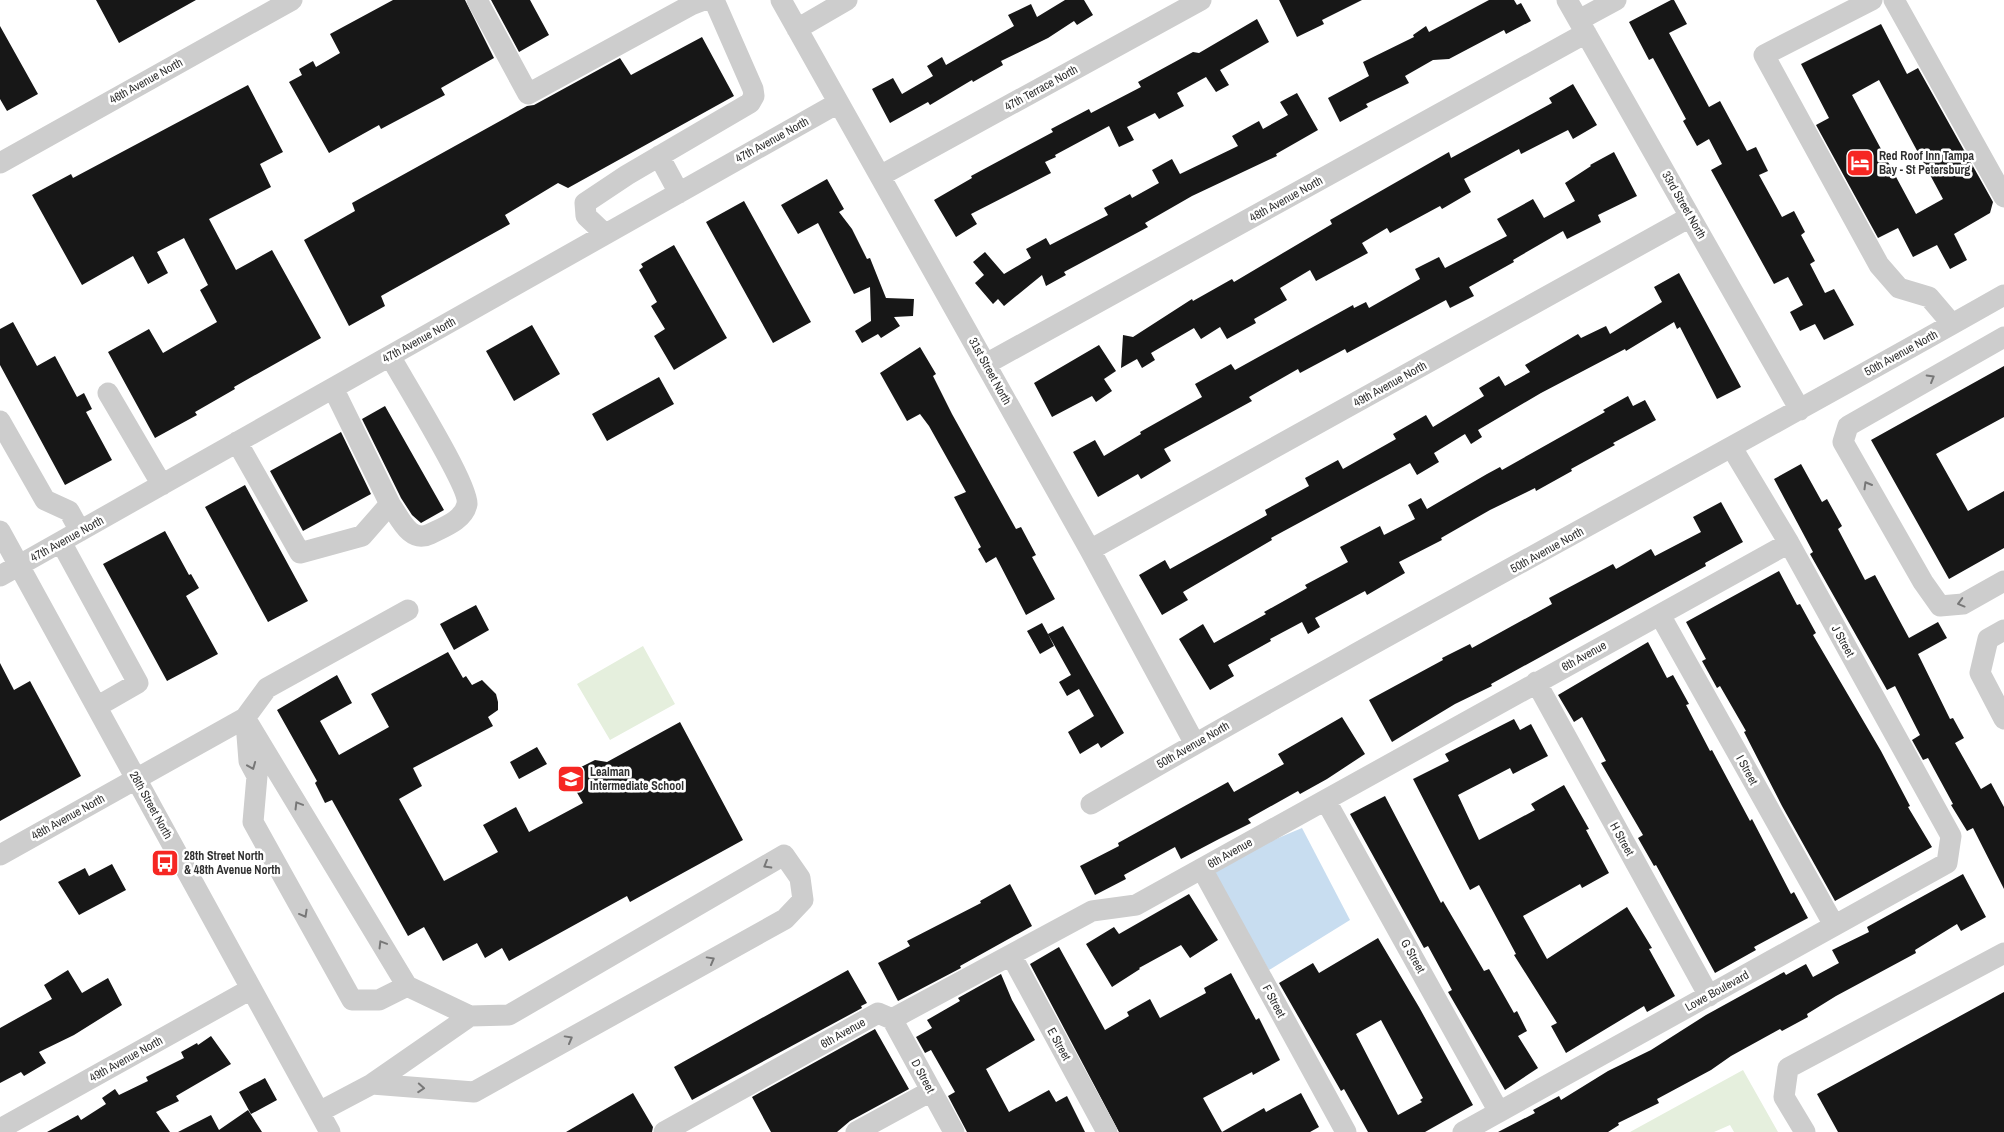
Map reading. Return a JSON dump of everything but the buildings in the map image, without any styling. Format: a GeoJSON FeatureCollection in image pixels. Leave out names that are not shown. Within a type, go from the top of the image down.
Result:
{"type":"FeatureCollection","features":[{"type":"Feature","properties":{"kind":"street","name":"46th Avenue North"},"geometry":{"type":"LineString","coordinates":[[0,163],[292,0]]}},
{"type":"Feature","properties":{"kind":"street"},"geometry":{"type":"LineString","coordinates":[[477,0],[528,94],[691,5],[704,0]]}},
{"type":"Feature","properties":{"kind":"street"},"geometry":{"type":"LineString","coordinates":[[605,234],[586,216],[585,204],[659,156],[750,103],[754,96],[753,89],[714,0]]}},
{"type":"Feature","properties":{"kind":"street","name":"31st Street North"},"geometry":{"type":"LineString","coordinates":[[781,0],[1090,550],[1195,744]]}},
{"type":"Feature","properties":{"kind":"street"},"geometry":{"type":"LineString","coordinates":[[797,29],[847,0]]}},
{"type":"Feature","properties":{"kind":"street","name":"47th Terrace North"},"geometry":{"type":"LineString","coordinates":[[880,176],[1201,0]]}},
{"type":"Feature","properties":{"kind":"street","name":"33rd Street North"},"geometry":{"type":"LineString","coordinates":[[1567,0],[1800,410]]}},
{"type":"Feature","properties":{"kind":"street","name":"48th Avenue North"},"geometry":{"type":"LineString","coordinates":[[986,364],[1582,26],[1616,0]]}},
{"type":"Feature","properties":{"kind":"street"},"geometry":{"type":"LineString","coordinates":[[1872,0],[1764,55],[1879,265],[1899,288],[1929,297],[1952,324]]}},
{"type":"Feature","properties":{"kind":"street"},"geometry":{"type":"LineString","coordinates":[[1894,0],[2004,197]]}},
{"type":"Feature","properties":{"kind":"street","name":"47th Avenue North"},"geometry":{"type":"LineString","coordinates":[[0,576],[838,103]]}},
{"type":"Feature","properties":{"kind":"street"},"geometry":{"type":"LineString","coordinates":[[659,156],[679,193]]}},
{"type":"Feature","properties":{"kind":"street","name":"49th Avenue North"},"geometry":{"type":"LineString","coordinates":[[1090,550],[1690,217]]}},
{"type":"Feature","properties":{"kind":"street","name":"50th Avenue North"},"geometry":{"type":"LineString","coordinates":[[1091,804],[1195,744],[1732,448],[2004,295]]}},
{"type":"Feature","properties":{"kind":"street"},"geometry":{"type":"LineString","coordinates":[[2004,337],[1848,426],[1843,442],[1923,582],[1940,606],[1963,604],[2004,581]]}},
{"type":"Feature","properties":{"kind":"street"},"geometry":{"type":"LineString","coordinates":[[333,388],[390,504],[409,531],[419,537],[428,535],[460,518],[464,512],[467,498],[454,470],[390,356]]}},
{"type":"Feature","properties":{"kind":"street"},"geometry":{"type":"LineString","coordinates":[[108,393],[162,485]]}},
{"type":"Feature","properties":{"kind":"street"},"geometry":{"type":"LineString","coordinates":[[0,421],[45,500],[69,511],[80,531]]}},
{"type":"Feature","properties":{"kind":"street"},"geometry":{"type":"LineString","coordinates":[[237,442],[300,553],[362,536],[390,504]]}},
{"type":"Feature","properties":{"kind":"street","name":"J Street"},"geometry":{"type":"LineString","coordinates":[[1732,448],[1789,543],[1951,836]]}},
{"type":"Feature","properties":{"kind":"street","name":"28th Street North"},"geometry":{"type":"LineString","coordinates":[[0,532],[98,706],[136,779],[330,1132]]}},
{"type":"Feature","properties":{"kind":"street"},"geometry":{"type":"LineString","coordinates":[[61,542],[138,683],[98,706]]}},
{"type":"Feature","properties":{"kind":"street","name":"6th Avenue"},"geometry":{"type":"LineString","coordinates":[[664,1132],[878,1014],[892,1019],[1092,911],[1136,905],[1789,543]]}},
{"type":"Feature","properties":{"kind":"street"},"geometry":{"type":"LineString","coordinates":[[407,986],[380,1000],[352,1000],[253,822],[257,776],[249,761],[245,718],[267,688],[408,610]]}},
{"type":"Feature","properties":{"kind":"street","name":"I Street"},"geometry":{"type":"LineString","coordinates":[[1660,615],[1834,925]]}},
{"type":"Feature","properties":{"kind":"street"},"geometry":{"type":"LineString","coordinates":[[2004,630],[1988,639],[1980,673],[2004,719]]}},
{"type":"Feature","properties":{"kind":"street","name":"H Street"},"geometry":{"type":"LineString","coordinates":[[1536,682],[1709,996]]}},
{"type":"Feature","properties":{"kind":"street"},"geometry":{"type":"LineString","coordinates":[[245,718],[407,986],[470,1016],[509,1015],[784,855],[800,878],[803,900],[785,919],[474,1092],[372,1084]]}},
{"type":"Feature","properties":{"kind":"street","name":"48th Avenue North"},"geometry":{"type":"LineString","coordinates":[[0,855],[245,718]]}},
{"type":"Feature","properties":{"kind":"street","name":"G Street"},"geometry":{"type":"LineString","coordinates":[[1326,801],[1499,1112]]}},
{"type":"Feature","properties":{"kind":"street","name":"Lowe Boulevard"},"geometry":{"type":"LineString","coordinates":[[1464,1132],[1947,863],[1951,836]]}},
{"type":"Feature","properties":{"kind":"street","name":"F Street"},"geometry":{"type":"LineString","coordinates":[[1202,869],[1346,1132]]}},
{"type":"Feature","properties":{"kind":"street"},"geometry":{"type":"LineString","coordinates":[[1805,1132],[1784,1097],[1788,1068],[2004,953]]}},
{"type":"Feature","properties":{"kind":"street","name":"E Street"},"geometry":{"type":"LineString","coordinates":[[1011,955],[1107,1132]]}},
{"type":"Feature","properties":{"kind":"street","name":"49th Avenue North"},"geometry":{"type":"LineString","coordinates":[[0,1129],[251,989]]}},
{"type":"Feature","properties":{"kind":"street"},"geometry":{"type":"LineString","coordinates":[[319,1112],[372,1084],[470,1016]]}},
{"type":"Feature","properties":{"kind":"street","name":"D Street"},"geometry":{"type":"LineString","coordinates":[[892,1019],[954,1132]]}},
{"type":"Feature","properties":{"kind":"street"},"geometry":{"type":"LineString","coordinates":[[856,1132],[931,1091]]}},
{"type":"Feature","properties":{"kind":"green space"},"geometry":{"type":"Polygon","coordinates":[[[643,646],[675,704],[610,740],[577,684],[643,646]]]}},
{"type":"Feature","properties":{"kind":"green space"},"geometry":{"type":"Polygon","coordinates":[[[1743,1070],[1778,1132],[1734,1132],[1730,1125],[1714,1132],[1630,1132],[1743,1070]]]}},
{"type":"Feature","properties":{"kind":"water"},"geometry":{"type":"Polygon","coordinates":[[[1302,828],[1350,920],[1269,970],[1210,867],[1302,828]]]}},
{"type":"Feature","properties":{"kind":"place","name":"Red Roof Inn Tampa Bay - St Petersburg"},"geometry":{"type":"Point","coordinates":[1860,163]}},
{"type":"Feature","properties":{"kind":"place","name":"Lealman Intermediate School"},"geometry":{"type":"Point","coordinates":[571,779]}},
{"type":"Feature","properties":{"kind":"place","name":"28th Street North & 48th Avenue North"},"geometry":{"type":"Point","coordinates":[165,863]}}]}
